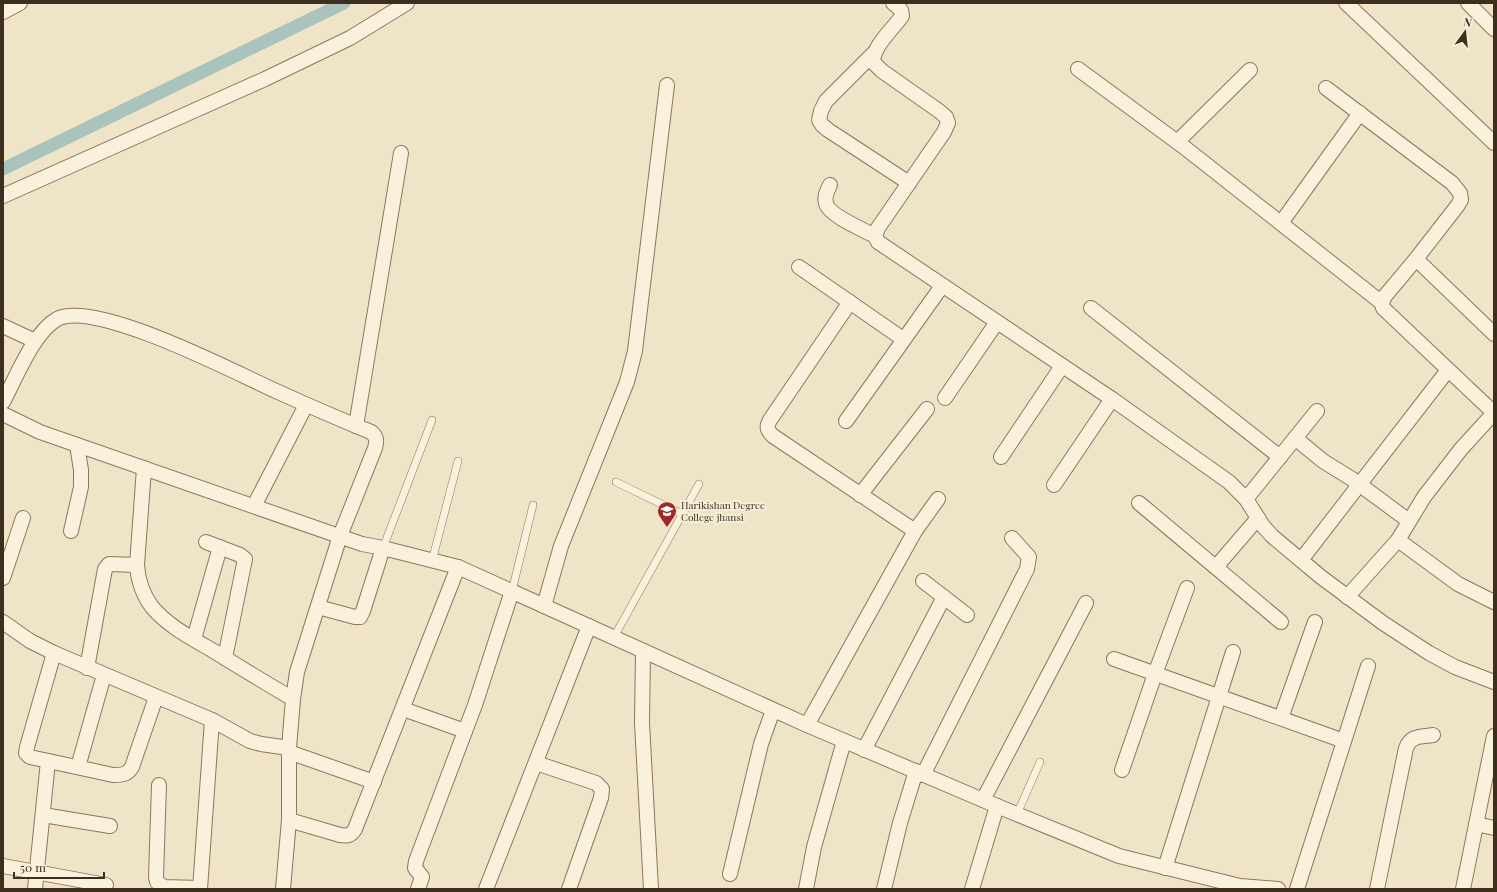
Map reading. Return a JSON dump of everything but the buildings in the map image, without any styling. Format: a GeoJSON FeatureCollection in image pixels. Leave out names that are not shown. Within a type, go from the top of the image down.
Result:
{"type":"FeatureCollection","features":[{"type":"Feature","properties":{"kind":"street"},"geometry":{"type":"LineString","coordinates":[[3,12],[20,3]]}},
{"type":"Feature","properties":{"kind":"street"},"geometry":{"type":"LineString","coordinates":[[3,196],[271,77],[350,38],[407,3]]}},
{"type":"Feature","properties":{"kind":"street"},"geometry":{"type":"LineString","coordinates":[[893,3],[901,10],[902,16],[873,54],[826,101],[821,111],[819,120],[828,130],[909,183]]}},
{"type":"Feature","properties":{"kind":"street"},"geometry":{"type":"LineString","coordinates":[[1346,3],[1494,143]]}},
{"type":"Feature","properties":{"kind":"street"},"geometry":{"type":"LineString","coordinates":[[1468,3],[1494,29]]}},
{"type":"Feature","properties":{"kind":"street"},"geometry":{"type":"LineString","coordinates":[[873,54],[873,62],[882,71],[939,111],[946,117],[948,123],[944,132],[878,228],[875,236]]}},
{"type":"Feature","properties":{"kind":"street"},"geometry":{"type":"LineString","coordinates":[[1078,69],[1177,142],[1382,303],[1383,308],[1494,413],[1461,449],[1428,491],[1398,540],[1347,597]]}},
{"type":"Feature","properties":{"kind":"street"},"geometry":{"type":"LineString","coordinates":[[1177,142],[1250,70]]}},
{"type":"Feature","properties":{"kind":"street"},"geometry":{"type":"LineString","coordinates":[[544,606],[561,546],[624,389],[635,351],[667,84]]}},
{"type":"Feature","properties":{"kind":"street"},"geometry":{"type":"LineString","coordinates":[[1326,88],[1452,183],[1460,193],[1458,205],[1416,259],[1393,285],[1382,303]]}},
{"type":"Feature","properties":{"kind":"street"},"geometry":{"type":"LineString","coordinates":[[1281,223],[1360,113]]}},
{"type":"Feature","properties":{"kind":"street"},"geometry":{"type":"LineString","coordinates":[[356,426],[401,152]]}},
{"type":"Feature","properties":{"kind":"street"},"geometry":{"type":"LineString","coordinates":[[830,185],[826,194],[826,202],[828,209],[834,214],[875,236],[878,242],[1112,400],[1229,482],[1246,499],[1272,536],[1347,597],[1383,624],[1429,653],[1455,667],[1494,682]]}},
{"type":"Feature","properties":{"kind":"street"},"geometry":{"type":"LineString","coordinates":[[1416,259],[1494,334]]}},
{"type":"Feature","properties":{"kind":"street"},"geometry":{"type":"LineString","coordinates":[[799,267],[903,339]]}},
{"type":"Feature","properties":{"kind":"street"},"geometry":{"type":"LineString","coordinates":[[846,422],[903,339],[942,286]]}},
{"type":"Feature","properties":{"kind":"street"},"geometry":{"type":"LineString","coordinates":[[850,302],[770,420],[767,428],[768,432],[915,531]]}},
{"type":"Feature","properties":{"kind":"street"},"geometry":{"type":"LineString","coordinates":[[1091,308],[1280,457]]}},
{"type":"Feature","properties":{"kind":"street"},"geometry":{"type":"LineString","coordinates":[[3,402],[35,341],[47,326],[58,319],[69,316],[83,316],[100,318],[169,341],[375,435],[376,443],[340,536],[297,672],[293,699],[289,750],[289,820],[284,889]]}},
{"type":"Feature","properties":{"kind":"street"},"geometry":{"type":"LineString","coordinates":[[945,398],[997,322]]}},
{"type":"Feature","properties":{"kind":"street"},"geometry":{"type":"LineString","coordinates":[[3,326],[35,341]]}},
{"type":"Feature","properties":{"kind":"street"},"geometry":{"type":"LineString","coordinates":[[1001,457],[1062,366]]}},
{"type":"Feature","properties":{"kind":"street"},"geometry":{"type":"LineString","coordinates":[[1301,560],[1448,370]]}},
{"type":"Feature","properties":{"kind":"street"},"geometry":{"type":"LineString","coordinates":[[1054,485],[1112,400]]}},
{"type":"Feature","properties":{"kind":"street"},"geometry":{"type":"LineString","coordinates":[[254,506],[306,404]]}},
{"type":"Feature","properties":{"kind":"street"},"geometry":{"type":"LineString","coordinates":[[860,495],[927,409]]}},
{"type":"Feature","properties":{"kind":"street"},"geometry":{"type":"LineString","coordinates":[[1246,499],[1317,411]]}},
{"type":"Feature","properties":{"kind":"street"},"geometry":{"type":"LineString","coordinates":[[3,414],[40,432],[362,544],[458,567],[772,710],[997,806],[1119,856],[1240,886],[1278,889]]}},
{"type":"Feature","properties":{"kind":"street"},"geometry":{"type":"LineString","coordinates":[[1295,438],[1323,461],[1359,484],[1409,521]]}},
{"type":"Feature","properties":{"kind":"street"},"geometry":{"type":"LineString","coordinates":[[71,531],[81,487],[81,470],[77,445]]}},
{"type":"Feature","properties":{"kind":"street"},"geometry":{"type":"LineString","coordinates":[[144,468],[137,565],[138,576],[143,592],[152,607],[165,620],[194,639],[293,699]]}},
{"type":"Feature","properties":{"kind":"street"},"geometry":{"type":"LineString","coordinates":[[807,725],[915,531],[938,499]]}},
{"type":"Feature","properties":{"kind":"street"},"geometry":{"type":"LineString","coordinates":[[1140,503],[1281,622]]}},
{"type":"Feature","properties":{"kind":"street"},"geometry":{"type":"LineString","coordinates":[[3,578],[22,518]]}},
{"type":"Feature","properties":{"kind":"street"},"geometry":{"type":"LineString","coordinates":[[1216,567],[1258,518]]}},
{"type":"Feature","properties":{"kind":"street"},"geometry":{"type":"LineString","coordinates":[[884,889],[900,823],[919,773],[1028,569],[1029,556],[1012,538]]}},
{"type":"Feature","properties":{"kind":"street"},"geometry":{"type":"LineString","coordinates":[[1398,540],[1458,584],[1494,602]]}},
{"type":"Feature","properties":{"kind":"street"},"geometry":{"type":"LineString","coordinates":[[206,542],[240,554],[245,559],[224,658]]}},
{"type":"Feature","properties":{"kind":"street"},"geometry":{"type":"LineString","coordinates":[[194,639],[220,547]]}},
{"type":"Feature","properties":{"kind":"street"},"geometry":{"type":"LineString","coordinates":[[318,607],[360,617],[383,548]]}},
{"type":"Feature","properties":{"kind":"street"},"geometry":{"type":"LineString","coordinates":[[87,668],[105,569],[109,564],[114,563],[137,565]]}},
{"type":"Feature","properties":{"kind":"street"},"geometry":{"type":"LineString","coordinates":[[289,820],[340,835],[347,836],[352,834],[403,709],[458,567]]}},
{"type":"Feature","properties":{"kind":"street"},"geometry":{"type":"LineString","coordinates":[[923,581],[967,615]]}},
{"type":"Feature","properties":{"kind":"street"},"geometry":{"type":"LineString","coordinates":[[1122,770],[1155,674],[1187,588]]}},
{"type":"Feature","properties":{"kind":"street"},"geometry":{"type":"LineString","coordinates":[[418,889],[422,877],[415,868],[416,860],[487,670],[512,591]]}},
{"type":"Feature","properties":{"kind":"street"},"geometry":{"type":"LineString","coordinates":[[864,750],[944,597]]}},
{"type":"Feature","properties":{"kind":"street"},"geometry":{"type":"LineString","coordinates":[[983,800],[1086,603]]}},
{"type":"Feature","properties":{"kind":"street"},"geometry":{"type":"LineString","coordinates":[[3,622],[30,641],[54,653],[212,720],[250,741],[289,750],[374,782]]}},
{"type":"Feature","properties":{"kind":"street"},"geometry":{"type":"LineString","coordinates":[[1281,718],[1315,622]]}},
{"type":"Feature","properties":{"kind":"street"},"geometry":{"type":"LineString","coordinates":[[486,889],[589,626]]}},
{"type":"Feature","properties":{"kind":"street"},"geometry":{"type":"LineString","coordinates":[[643,651],[642,723],[651,889]]}},
{"type":"Feature","properties":{"kind":"street"},"geometry":{"type":"LineString","coordinates":[[1165,868],[1233,652]]}},
{"type":"Feature","properties":{"kind":"street"},"geometry":{"type":"LineString","coordinates":[[54,653],[26,751],[30,757],[113,775],[120,775],[129,772],[156,697]]}},
{"type":"Feature","properties":{"kind":"street"},"geometry":{"type":"LineString","coordinates":[[1114,659],[1344,741]]}},
{"type":"Feature","properties":{"kind":"street"},"geometry":{"type":"LineString","coordinates":[[1297,889],[1368,666]]}},
{"type":"Feature","properties":{"kind":"street"},"geometry":{"type":"LineString","coordinates":[[78,767],[104,675]]}},
{"type":"Feature","properties":{"kind":"street"},"geometry":{"type":"LineString","coordinates":[[403,709],[465,731]]}},
{"type":"Feature","properties":{"kind":"street"},"geometry":{"type":"LineString","coordinates":[[730,874],[761,744],[772,710]]}},
{"type":"Feature","properties":{"kind":"street"},"geometry":{"type":"LineString","coordinates":[[159,785],[157,882],[164,887],[200,889],[212,720]]}},
{"type":"Feature","properties":{"kind":"street"},"geometry":{"type":"LineString","coordinates":[[1377,889],[1406,748],[1411,739],[1416,737],[1433,736]]}},
{"type":"Feature","properties":{"kind":"street"},"geometry":{"type":"LineString","coordinates":[[1463,889],[1494,736]]}},
{"type":"Feature","properties":{"kind":"street"},"geometry":{"type":"LineString","coordinates":[[806,889],[814,847],[844,741]]}},
{"type":"Feature","properties":{"kind":"street"},"geometry":{"type":"LineString","coordinates":[[35,889],[48,761]]}},
{"type":"Feature","properties":{"kind":"street"},"geometry":{"type":"LineString","coordinates":[[536,763],[596,783],[602,789],[601,798],[569,889]]}},
{"type":"Feature","properties":{"kind":"street"},"geometry":{"type":"LineString","coordinates":[[972,889],[997,806]]}},
{"type":"Feature","properties":{"kind":"street"},"geometry":{"type":"LineString","coordinates":[[43,815],[110,826]]}},
{"type":"Feature","properties":{"kind":"street"},"geometry":{"type":"LineString","coordinates":[[1476,824],[1494,828]]}},
{"type":"Feature","properties":{"kind":"street"},"geometry":{"type":"LineString","coordinates":[[3,866],[106,885]]}},
{"type":"Feature","properties":{"kind":"lane"},"geometry":{"type":"LineString","coordinates":[[383,548],[432,420]]}},
{"type":"Feature","properties":{"kind":"lane"},"geometry":{"type":"LineString","coordinates":[[432,561],[458,461]]}},
{"type":"Feature","properties":{"kind":"lane"},"geometry":{"type":"LineString","coordinates":[[616,482],[682,514]]}},
{"type":"Feature","properties":{"kind":"lane"},"geometry":{"type":"LineString","coordinates":[[614,637],[699,484]]}},
{"type":"Feature","properties":{"kind":"lane"},"geometry":{"type":"LineString","coordinates":[[512,591],[533,505]]}},
{"type":"Feature","properties":{"kind":"lane"},"geometry":{"type":"LineString","coordinates":[[1017,814],[1040,762]]}},
{"type":"Feature","properties":{"kind":"waterway"},"geometry":{"type":"LineString","coordinates":[[3,169],[344,3]]}},
{"type":"Feature","properties":{"kind":"place","name":"Harikishan Degree College jhansi"},"geometry":{"type":"Point","coordinates":[667,528]}}]}
